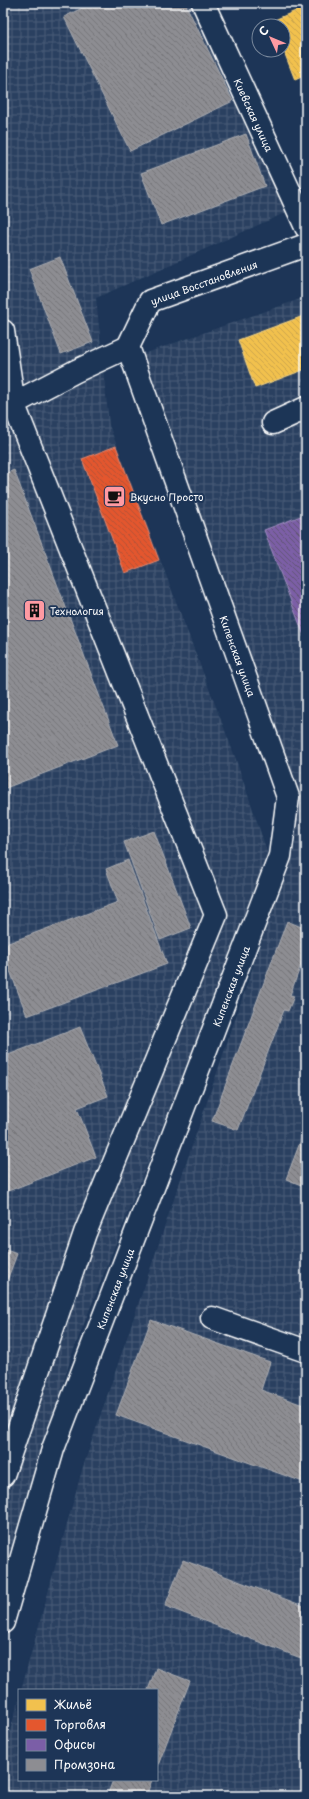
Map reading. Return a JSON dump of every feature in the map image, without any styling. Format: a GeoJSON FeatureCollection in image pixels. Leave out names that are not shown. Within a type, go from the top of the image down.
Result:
{"type":"FeatureCollection","features":[{"type":"Feature","properties":{"kind":"street","name":"Киевская улица"},"geometry":{"type":"LineString","coordinates":[[203,3],[306,227]]}},
{"type":"Feature","properties":{"kind":"street","name":"улица Восстановления"},"geometry":{"type":"LineString","coordinates":[[128,347],[150,301],[306,245]]}},
{"type":"Feature","properties":{"kind":"street"},"geometry":{"type":"LineString","coordinates":[[3,331],[9,407],[216,915],[85,1233],[3,1475]]}},
{"type":"Feature","properties":{"kind":"street"},"geometry":{"type":"LineString","coordinates":[[9,407],[76,371],[128,347]]}},
{"type":"Feature","properties":{"kind":"street","name":"Кипенская улица"},"geometry":{"type":"LineString","coordinates":[[3,1622],[53,1449],[280,856],[288,797],[128,347]]}},
{"type":"Feature","properties":{"kind":"street"},"geometry":{"type":"LineString","coordinates":[[273,423],[306,408]]}},
{"type":"Feature","properties":{"kind":"street"},"geometry":{"type":"LineString","coordinates":[[212,1318],[306,1351]]}},
{"type":"Feature","properties":{"kind":"shaded area"},"geometry":{"type":"Polygon","coordinates":[[[3,3],[196,3],[287,212],[96,298],[109,425],[235,757],[269,857],[72,1354],[3,1588],[3,3]]]}},
{"type":"Feature","properties":{"kind":"shaded area"},"geometry":{"type":"Polygon","coordinates":[[[306,297],[306,1796],[3,1796],[3,1756],[18,1703],[18,1781],[158,1781],[158,1689],[21,1689],[82,1470],[296,840],[143,354],[306,297]]]}},
{"type":"Feature","properties":{"kind":"building: Жильё"},"geometry":{"type":"Polygon","coordinates":[[[305,7],[306,75],[295,80],[286,58],[291,58],[291,18],[279,18],[305,7]]]}},
{"type":"Feature","properties":{"kind":"building: Жильё"},"geometry":{"type":"Polygon","coordinates":[[[306,315],[306,369],[255,388],[238,340],[306,315]]]}},
{"type":"Feature","properties":{"kind":"building: Торговля","name":"Вкусно Просто"},"geometry":{"type":"Polygon","coordinates":[[[116,446],[159,560],[125,573],[82,459],[116,446]]]}},
{"type":"Feature","properties":{"kind":"building: Офисы"},"geometry":{"type":"Polygon","coordinates":[[[306,514],[306,641],[264,530],[306,514]]]}},
{"type":"Feature","properties":{"kind":"building: Промзона"},"geometry":{"type":"Polygon","coordinates":[[[92,3],[185,3],[233,101],[130,151],[64,17],[92,3]]]}},
{"type":"Feature","properties":{"kind":"building: Промзона"},"geometry":{"type":"Polygon","coordinates":[[[246,134],[265,186],[161,225],[141,173],[246,134]]]}},
{"type":"Feature","properties":{"kind":"building: Промзона"},"geometry":{"type":"Polygon","coordinates":[[[60,257],[93,342],[61,354],[29,269],[60,257]]]}},
{"type":"Feature","properties":{"kind":"building: Промзона","name":"Технология"},"geometry":{"type":"Polygon","coordinates":[[[14,470],[118,745],[3,789],[3,475],[14,470]]]}},
{"type":"Feature","properties":{"kind":"building: Промзона"},"geometry":{"type":"Polygon","coordinates":[[[154,831],[191,928],[160,940],[124,842],[154,831]]]}},
{"type":"Feature","properties":{"kind":"building: Промзона"},"geometry":{"type":"Polygon","coordinates":[[[128,860],[167,964],[27,1016],[3,952],[3,945],[118,902],[106,869],[128,860]]]}},
{"type":"Feature","properties":{"kind":"building: Промзона"},"geometry":{"type":"Polygon","coordinates":[[[287,921],[306,929],[306,951],[290,995],[294,996],[288,1011],[284,1010],[238,1130],[212,1121],[287,921]]]}},
{"type":"Feature","properties":{"kind":"building: Промзона"},"geometry":{"type":"Polygon","coordinates":[[[80,1027],[108,1096],[77,1108],[96,1157],[3,1193],[3,1057],[80,1027]]]}},
{"type":"Feature","properties":{"kind":"building: Промзона"},"geometry":{"type":"Polygon","coordinates":[[[306,1127],[306,1187],[286,1179],[306,1127]]]}},
{"type":"Feature","properties":{"kind":"building: Промзона"},"geometry":{"type":"Polygon","coordinates":[[[3,1249],[17,1254],[3,1291],[3,1249]]]}},
{"type":"Feature","properties":{"kind":"building: Промзона"},"geometry":{"type":"Polygon","coordinates":[[[151,1320],[270,1362],[261,1390],[306,1406],[306,1483],[116,1415],[151,1320]]]}},
{"type":"Feature","properties":{"kind":"building: Промзона"},"geometry":{"type":"Polygon","coordinates":[[[183,1560],[306,1607],[306,1660],[165,1606],[183,1560]]]}},
{"type":"Feature","properties":{"kind":"building: Промзона"},"geometry":{"type":"Polygon","coordinates":[[[156,1668],[190,1681],[158,1765],[158,1689],[148,1689],[156,1668]]]}},
{"type":"Feature","properties":{"kind":"building: Промзона"},"geometry":{"type":"Polygon","coordinates":[[[113,1781],[152,1781],[146,1796],[107,1796],[113,1781]]]}},
{"type":"Feature","properties":{"kind":"place","name":"Вкусно Просто"},"geometry":{"type":"Point","coordinates":[115,496]}},
{"type":"Feature","properties":{"kind":"place","name":"Технология"},"geometry":{"type":"Point","coordinates":[35,610]}}]}
